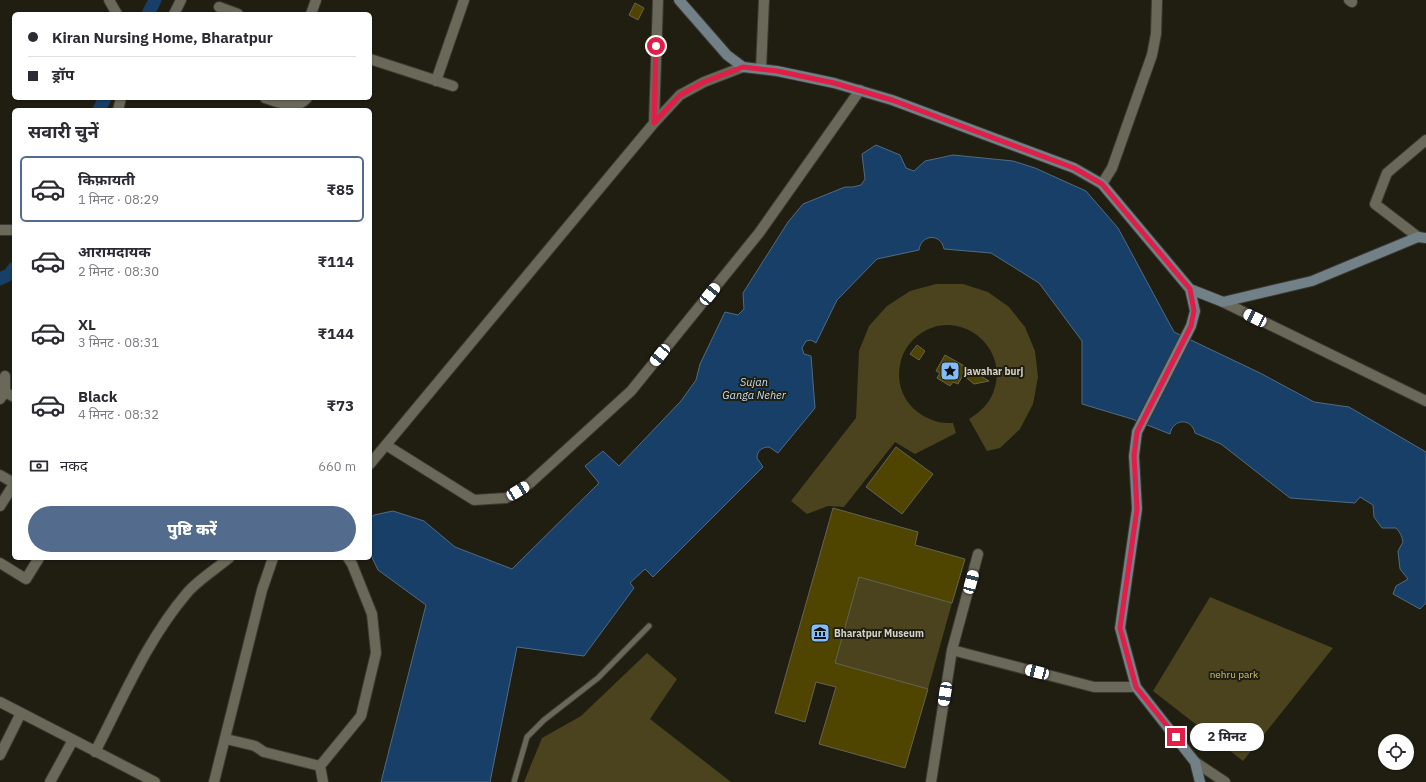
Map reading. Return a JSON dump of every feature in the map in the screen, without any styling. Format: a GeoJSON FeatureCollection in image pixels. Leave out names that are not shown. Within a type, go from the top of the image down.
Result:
{"type":"FeatureCollection","features":[{"type":"Feature","properties":{"kind":"main road"},"geometry":{"type":"LineString","coordinates":[[679,0],[727,55],[743,67],[777,71],[860,90],[892,100],[1074,168],[1102,184],[1190,289],[1223,302],[1312,282],[1422,237]]}},
{"type":"Feature","properties":{"kind":"main road"},"geometry":{"type":"LineString","coordinates":[[1190,289],[1194,311],[1191,326],[1137,432],[1134,456],[1137,509],[1120,628],[1136,687],[1195,762],[1200,782]]}},
{"type":"Feature","properties":{"kind":"street"},"geometry":{"type":"LineString","coordinates":[[109,0],[116,12]]}},
{"type":"Feature","properties":{"kind":"street"},"geometry":{"type":"LineString","coordinates":[[175,12],[181,0]]}},
{"type":"Feature","properties":{"kind":"street"},"geometry":{"type":"LineString","coordinates":[[312,12],[316,0]]}},
{"type":"Feature","properties":{"kind":"street"},"geometry":{"type":"LineString","coordinates":[[436,81],[464,0]]}},
{"type":"Feature","properties":{"kind":"street"},"geometry":{"type":"LineString","coordinates":[[654,123],[658,0]]}},
{"type":"Feature","properties":{"kind":"street"},"geometry":{"type":"LineString","coordinates":[[761,69],[764,0]]}},
{"type":"Feature","properties":{"kind":"street"},"geometry":{"type":"LineString","coordinates":[[1102,184],[1112,168],[1152,55],[1156,34],[1157,0]]}},
{"type":"Feature","properties":{"kind":"street"},"geometry":{"type":"LineString","coordinates":[[218,7],[232,12]]}},
{"type":"Feature","properties":{"kind":"street"},"geometry":{"type":"LineString","coordinates":[[372,60],[453,86]]}},
{"type":"Feature","properties":{"kind":"street"},"geometry":{"type":"LineString","coordinates":[[372,462],[654,123],[680,95],[704,82],[743,67]]}},
{"type":"Feature","properties":{"kind":"street"},"geometry":{"type":"LineString","coordinates":[[386,445],[474,500],[506,498],[529,484],[631,391],[759,233],[860,90]]}},
{"type":"Feature","properties":{"kind":"street"},"geometry":{"type":"LineString","coordinates":[[271,100],[286,105],[296,105],[306,100]]}},
{"type":"Feature","properties":{"kind":"street"},"geometry":{"type":"LineString","coordinates":[[1422,237],[1375,204],[1387,173],[1426,140]]}},
{"type":"Feature","properties":{"kind":"street"},"geometry":{"type":"LineString","coordinates":[[0,230],[12,230]]}},
{"type":"Feature","properties":{"kind":"street"},"geometry":{"type":"LineString","coordinates":[[1223,302],[1426,401]]}},
{"type":"Feature","properties":{"kind":"street"},"geometry":{"type":"LineString","coordinates":[[6,377],[2,395],[12,397]]}},
{"type":"Feature","properties":{"kind":"street"},"geometry":{"type":"LineString","coordinates":[[0,475],[12,483]]}},
{"type":"Feature","properties":{"kind":"street"},"geometry":{"type":"LineString","coordinates":[[0,506],[12,487]]}},
{"type":"Feature","properties":{"kind":"street"},"geometry":{"type":"LineString","coordinates":[[930,782],[952,650],[978,554]]}},
{"type":"Feature","properties":{"kind":"street"},"geometry":{"type":"LineString","coordinates":[[0,563],[26,579],[38,560]]}},
{"type":"Feature","properties":{"kind":"street"},"geometry":{"type":"LineString","coordinates":[[95,752],[140,662],[165,622],[188,592],[227,560]]}},
{"type":"Feature","properties":{"kind":"street"},"geometry":{"type":"LineString","coordinates":[[214,782],[226,739],[262,590],[272,560]]}},
{"type":"Feature","properties":{"kind":"street"},"geometry":{"type":"LineString","coordinates":[[323,782],[320,766],[361,716],[376,653],[372,614],[349,560]]}},
{"type":"Feature","properties":{"kind":"street"},"geometry":{"type":"LineString","coordinates":[[952,650],[1094,687],[1136,687]]}},
{"type":"Feature","properties":{"kind":"street"},"geometry":{"type":"LineString","coordinates":[[0,702],[150,781]]}},
{"type":"Feature","properties":{"kind":"street"},"geometry":{"type":"LineString","coordinates":[[0,755],[21,713]]}},
{"type":"Feature","properties":{"kind":"street"},"geometry":{"type":"LineString","coordinates":[[226,739],[255,746],[264,752],[320,766]]}},
{"type":"Feature","properties":{"kind":"street"},"geometry":{"type":"LineString","coordinates":[[50,782],[73,740]]}},
{"type":"Feature","properties":{"kind":"street"},"geometry":{"type":"LineString","coordinates":[[1195,762],[1224,782]]}},
{"type":"Feature","properties":{"kind":"lane"},"geometry":{"type":"LineString","coordinates":[[514,782],[527,738],[544,720],[598,678],[649,626]]}},
{"type":"Feature","properties":{"kind":"green space"},"geometry":{"type":"Polygon","coordinates":[[[936,284],[963,284],[988,292],[1009,307],[1025,327],[1035,351],[1038,377],[1033,404],[1020,429],[1000,448],[987,451],[969,419],[985,406],[993,393],[997,373],[994,358],[986,344],[975,334],[962,327],[946,325],[931,328],[916,337],[906,349],[900,365],[900,384],[906,400],[918,413],[937,422],[953,423],[956,433],[915,454],[895,442],[844,507],[828,506],[807,514],[791,501],[856,418],[859,351],[869,326],[887,306],[910,291],[936,284]]]}},
{"type":"Feature","properties":{"kind":"green space"},"geometry":{"type":"Polygon","coordinates":[[[859,577],[952,603],[928,689],[835,663],[859,577]]]}},
{"type":"Feature","properties":{"kind":"green space","name":"nehru park"},"geometry":{"type":"Polygon","coordinates":[[[1210,597],[1333,648],[1243,761],[1153,691],[1210,597]]]}},
{"type":"Feature","properties":{"kind":"green space"},"geometry":{"type":"Polygon","coordinates":[[[647,653],[677,679],[650,719],[731,782],[524,782],[542,738],[581,716],[647,653]]]}},
{"type":"Feature","properties":{"kind":"water","name":"Sujan Ganga Neher"},"geometry":{"type":"Polygon","coordinates":[[[876,145],[900,155],[906,168],[914,171],[925,161],[953,155],[1013,161],[1035,168],[1086,191],[1118,228],[1174,332],[1260,373],[1314,402],[1349,407],[1426,452],[1426,603],[1420,609],[1393,594],[1396,586],[1408,579],[1400,569],[1398,551],[1403,540],[1401,534],[1396,528],[1382,528],[1374,517],[1373,505],[1360,497],[1355,503],[1290,498],[1221,444],[1195,433],[1193,428],[1187,423],[1178,423],[1172,429],[1170,434],[1132,419],[1082,404],[1082,341],[1039,283],[991,253],[944,249],[939,240],[935,238],[927,238],[923,241],[919,250],[877,259],[837,300],[816,343],[811,340],[806,341],[802,348],[804,354],[811,356],[815,408],[778,453],[769,447],[760,450],[757,458],[763,467],[653,577],[645,569],[630,583],[634,588],[584,656],[517,647],[490,782],[381,782],[426,605],[378,570],[372,557],[372,516],[393,511],[424,521],[455,547],[512,569],[599,483],[585,466],[603,451],[619,466],[681,401],[696,380],[700,364],[725,312],[738,315],[744,309],[743,293],[788,222],[803,204],[845,187],[861,185],[865,179],[862,154],[876,145]]]}},
{"type":"Feature","properties":{"kind":"building"},"geometry":{"type":"Polygon","coordinates":[[[635,3],[644,8],[638,20],[629,15],[635,3]]]}},
{"type":"Feature","properties":{"kind":"building"},"geometry":{"type":"Polygon","coordinates":[[[917,345],[925,351],[919,360],[910,354],[917,345]]]}},
{"type":"Feature","properties":{"kind":"building"},"geometry":{"type":"Polygon","coordinates":[[[945,355],[989,381],[974,384],[963,375],[958,384],[953,382],[950,386],[937,378],[940,373],[936,371],[945,355]]]}},
{"type":"Feature","properties":{"kind":"building"},"geometry":{"type":"Polygon","coordinates":[[[896,447],[933,474],[902,514],[866,487],[896,447]]]}},
{"type":"Feature","properties":{"kind":"building","name":"Bharatpur Museum"},"geometry":{"type":"Polygon","coordinates":[[[833,508],[918,532],[915,545],[965,559],[952,603],[859,577],[835,663],[928,689],[905,768],[819,744],[836,687],[816,682],[805,722],[775,713],[833,508]]]}},
{"type":"Feature","properties":{"kind":"waterway"},"geometry":{"type":"LineString","coordinates":[[149,12],[155,0]]}},
{"type":"Feature","properties":{"kind":"waterway"},"geometry":{"type":"LineString","coordinates":[[100,108],[104,100]]}},
{"type":"Feature","properties":{"kind":"waterway"},"geometry":{"type":"LineString","coordinates":[[0,279],[10,274],[12,271]]}},
{"type":"Feature","properties":{"kind":"place","name":"jawahar burj"},"geometry":{"type":"Point","coordinates":[950,371]}},
{"type":"Feature","properties":{"kind":"place","name":"Bharatpur Museum"},"geometry":{"type":"Point","coordinates":[820,633]}},
{"type":"Feature","properties":{"kind":"route"},"geometry":{"type":"LineString","coordinates":[[656,46],[654,123],[680,95],[704,82],[743,67],[777,71],[834,83],[892,100],[1074,168],[1102,184],[1190,289],[1194,311],[1191,326],[1137,432],[1134,456],[1137,509],[1120,628],[1136,687],[1176,737]]}}]}
